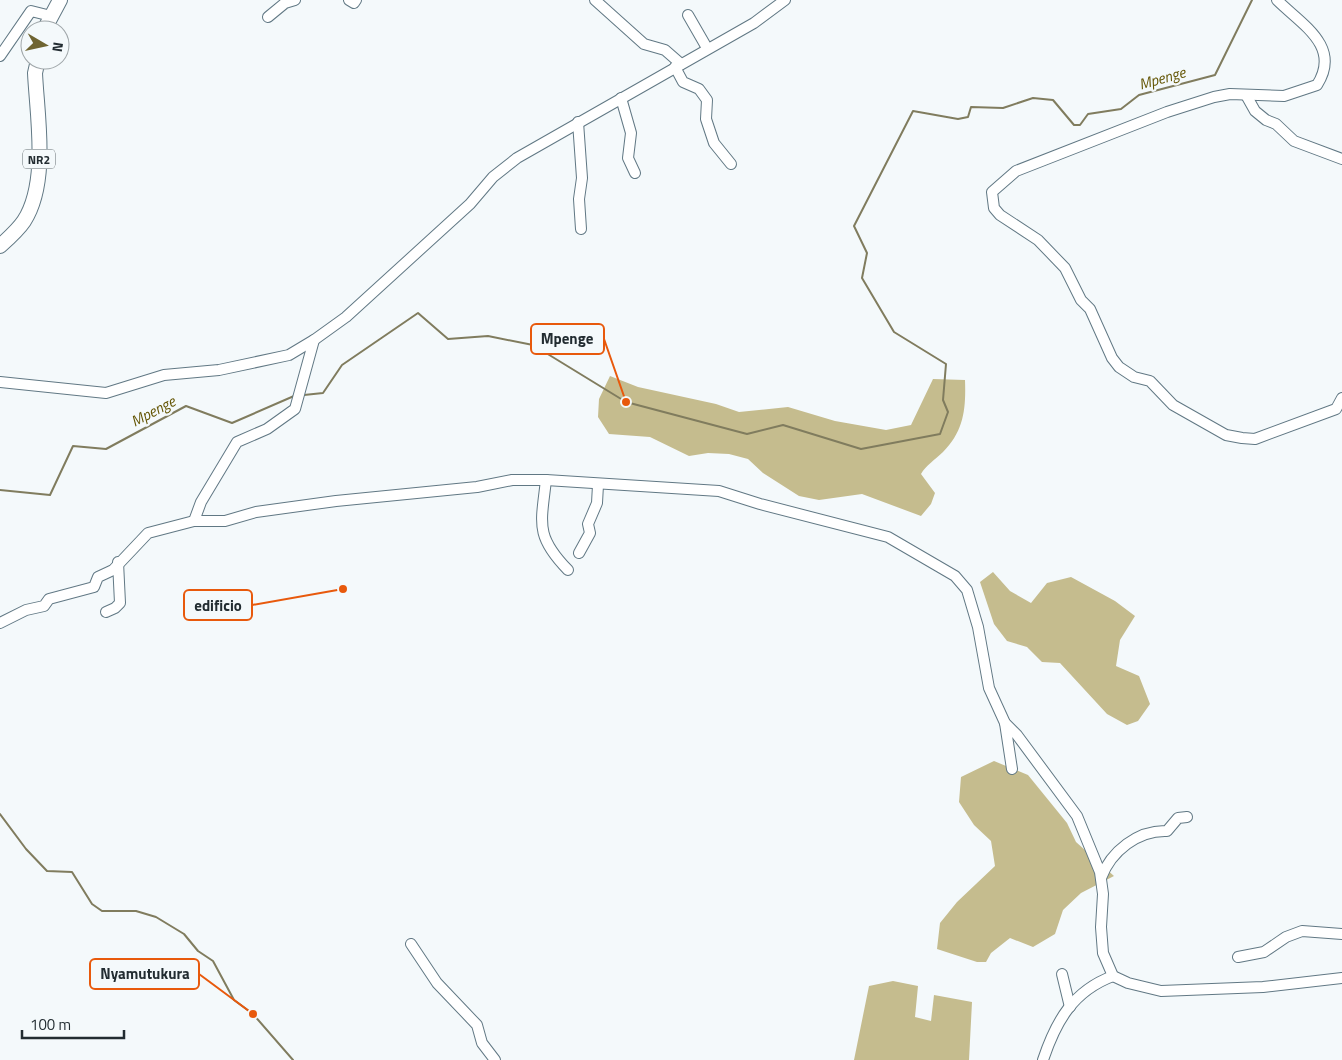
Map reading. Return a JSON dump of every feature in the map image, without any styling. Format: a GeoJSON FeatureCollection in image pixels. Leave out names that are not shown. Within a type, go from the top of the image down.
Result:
{"type":"FeatureCollection","features":[{"type":"Feature","properties":{"kind":"highway"},"geometry":{"type":"LineString","coordinates":[[49,20],[60,0]]}},
{"type":"Feature","properties":{"kind":"highway","name":"NR2"},"geometry":{"type":"LineString","coordinates":[[0,246],[25,220],[36,190],[38,165],[36,70]]}},
{"type":"Feature","properties":{"kind":"street"},"geometry":{"type":"LineString","coordinates":[[268,17],[285,3],[295,0]]}},
{"type":"Feature","properties":{"kind":"street"},"geometry":{"type":"LineString","coordinates":[[349,0],[354,3],[356,0]]}},
{"type":"Feature","properties":{"kind":"street"},"geometry":{"type":"LineString","coordinates":[[595,0],[644,44],[665,50],[678,66],[683,82],[698,90],[707,100],[706,119],[714,143],[732,164]]}},
{"type":"Feature","properties":{"kind":"street"},"geometry":{"type":"LineString","coordinates":[[0,382],[106,393],[164,375],[219,370],[289,355],[346,317],[470,204],[502,168],[551,136],[754,23],[785,0]]}},
{"type":"Feature","properties":{"kind":"street"},"geometry":{"type":"LineString","coordinates":[[1277,0],[1309,27],[1326,54],[1321,80],[1313,88],[1284,96],[1230,94],[1167,112],[1016,171],[992,192],[994,208],[1000,215],[1038,240],[1066,268],[1081,300],[1090,309],[1112,358],[1119,367],[1134,378],[1150,381],[1173,405],[1226,435],[1255,439],[1336,409],[1342,398]]}},
{"type":"Feature","properties":{"kind":"street"},"geometry":{"type":"LineString","coordinates":[[0,56],[31,11],[51,16]]}},
{"type":"Feature","properties":{"kind":"street"},"geometry":{"type":"LineString","coordinates":[[688,15],[707,48]]}},
{"type":"Feature","properties":{"kind":"street"},"geometry":{"type":"LineString","coordinates":[[1246,95],[1255,111],[1266,120],[1276,124],[1294,141],[1342,159]]}},
{"type":"Feature","properties":{"kind":"street"},"geometry":{"type":"LineString","coordinates":[[621,98],[631,133],[628,158],[635,173]]}},
{"type":"Feature","properties":{"kind":"street"},"geometry":{"type":"LineString","coordinates":[[578,122],[582,178],[579,199],[581,229]]}},
{"type":"Feature","properties":{"kind":"street"},"geometry":{"type":"LineString","coordinates":[[194,521],[201,502],[237,442],[267,429],[295,409],[314,340]]}},
{"type":"Feature","properties":{"kind":"street"},"geometry":{"type":"LineString","coordinates":[[0,623],[26,610],[44,606],[49,599],[94,587],[98,578],[113,570],[118,562],[148,533],[194,521],[225,521],[256,512],[336,501],[476,487],[512,480],[546,480],[719,490],[760,504],[888,537],[955,576],[967,590],[978,627],[989,688],[1005,723],[1077,816],[1101,878],[1103,894],[1101,927],[1103,953],[1113,976],[1128,983],[1161,991],[1263,988],[1342,978]]}},
{"type":"Feature","properties":{"kind":"street"},"geometry":{"type":"LineString","coordinates":[[546,480],[542,534],[548,549],[568,570]]}},
{"type":"Feature","properties":{"kind":"street"},"geometry":{"type":"LineString","coordinates":[[579,553],[590,533],[588,524],[597,503],[598,484]]}},
{"type":"Feature","properties":{"kind":"street"},"geometry":{"type":"LineString","coordinates":[[106,612],[115,608],[120,603],[118,562]]}},
{"type":"Feature","properties":{"kind":"street"},"geometry":{"type":"LineString","coordinates":[[1005,723],[1012,769]]}},
{"type":"Feature","properties":{"kind":"street"},"geometry":{"type":"LineString","coordinates":[[1101,878],[1109,861],[1132,840],[1147,832],[1167,831],[1175,821],[1187,818]]}},
{"type":"Feature","properties":{"kind":"street"},"geometry":{"type":"LineString","coordinates":[[1238,957],[1264,952],[1286,937],[1302,931],[1342,934]]}},
{"type":"Feature","properties":{"kind":"street"},"geometry":{"type":"LineString","coordinates":[[411,944],[437,983],[477,1025],[482,1043],[495,1060]]}},
{"type":"Feature","properties":{"kind":"street"},"geometry":{"type":"LineString","coordinates":[[1062,974],[1070,1007]]}},
{"type":"Feature","properties":{"kind":"street"},"geometry":{"type":"LineString","coordinates":[[1043,1060],[1056,1026],[1070,1007],[1095,983],[1113,976]]}},
{"type":"Feature","properties":{"kind":"shaded area"},"geometry":{"type":"Polygon","coordinates":[[[610,376],[638,387],[716,404],[739,412],[788,407],[835,421],[886,430],[911,425],[933,379],[965,380],[965,401],[962,419],[955,436],[943,452],[921,474],[935,493],[931,504],[921,516],[862,494],[819,500],[799,496],[763,473],[748,459],[729,454],[708,453],[689,456],[650,437],[609,434],[598,417],[599,399],[610,376]]]}},
{"type":"Feature","properties":{"kind":"shaded area"},"geometry":{"type":"Polygon","coordinates":[[[993,572],[1010,591],[1031,603],[1047,583],[1071,577],[1115,601],[1135,616],[1120,640],[1116,666],[1139,676],[1150,704],[1138,721],[1127,725],[1107,714],[1060,663],[1042,662],[1027,647],[1007,641],[994,624],[980,582],[993,572]]]}},
{"type":"Feature","properties":{"kind":"shaded area"},"geometry":{"type":"Polygon","coordinates":[[[994,761],[1028,775],[1067,823],[1076,842],[1114,876],[1081,893],[1063,910],[1055,934],[1033,947],[1010,938],[991,953],[986,962],[977,962],[937,949],[940,923],[957,902],[995,866],[991,841],[974,825],[959,802],[961,777],[994,761]]]}},
{"type":"Feature","properties":{"kind":"shaded area"},"geometry":{"type":"Polygon","coordinates":[[[893,981],[918,986],[915,1017],[931,1021],[934,995],[972,1002],[969,1060],[854,1060],[869,986],[893,981]]]}},
{"type":"Feature","properties":{"kind":"waterway","name":"Mpenge"},"geometry":{"type":"LineString","coordinates":[[304,395],[323,393],[342,365],[418,313],[448,339],[488,336],[533,345],[626,402],[747,434],[783,425],[861,449],[940,434],[948,412],[943,400],[946,364],[894,332],[862,278],[867,253],[854,226],[913,111],[958,119],[968,117],[971,107],[1003,108],[1033,98],[1053,100],[1074,125],[1080,125],[1088,114],[1121,109],[1139,95],[1215,75],[1252,0]]}},
{"type":"Feature","properties":{"kind":"waterway","name":"Mpenge"},"geometry":{"type":"LineString","coordinates":[[0,490],[50,495],[73,446],[106,449],[186,406],[232,423],[294,396]]}},
{"type":"Feature","properties":{"kind":"waterway"},"geometry":{"type":"LineString","coordinates":[[0,814],[26,849],[47,871],[72,872],[92,904],[102,911],[136,911],[156,917],[184,934],[198,951],[213,961],[234,1000],[253,1014],[293,1060]]}},
{"type":"Feature","properties":{"kind":"place","name":"Mpenge"},"geometry":{"type":"Point","coordinates":[626,402]}},
{"type":"Feature","properties":{"kind":"place","name":"edificio"},"geometry":{"type":"Point","coordinates":[343,589]}},
{"type":"Feature","properties":{"kind":"place","name":"Nyamutukura"},"geometry":{"type":"Point","coordinates":[253,1014]}}]}
